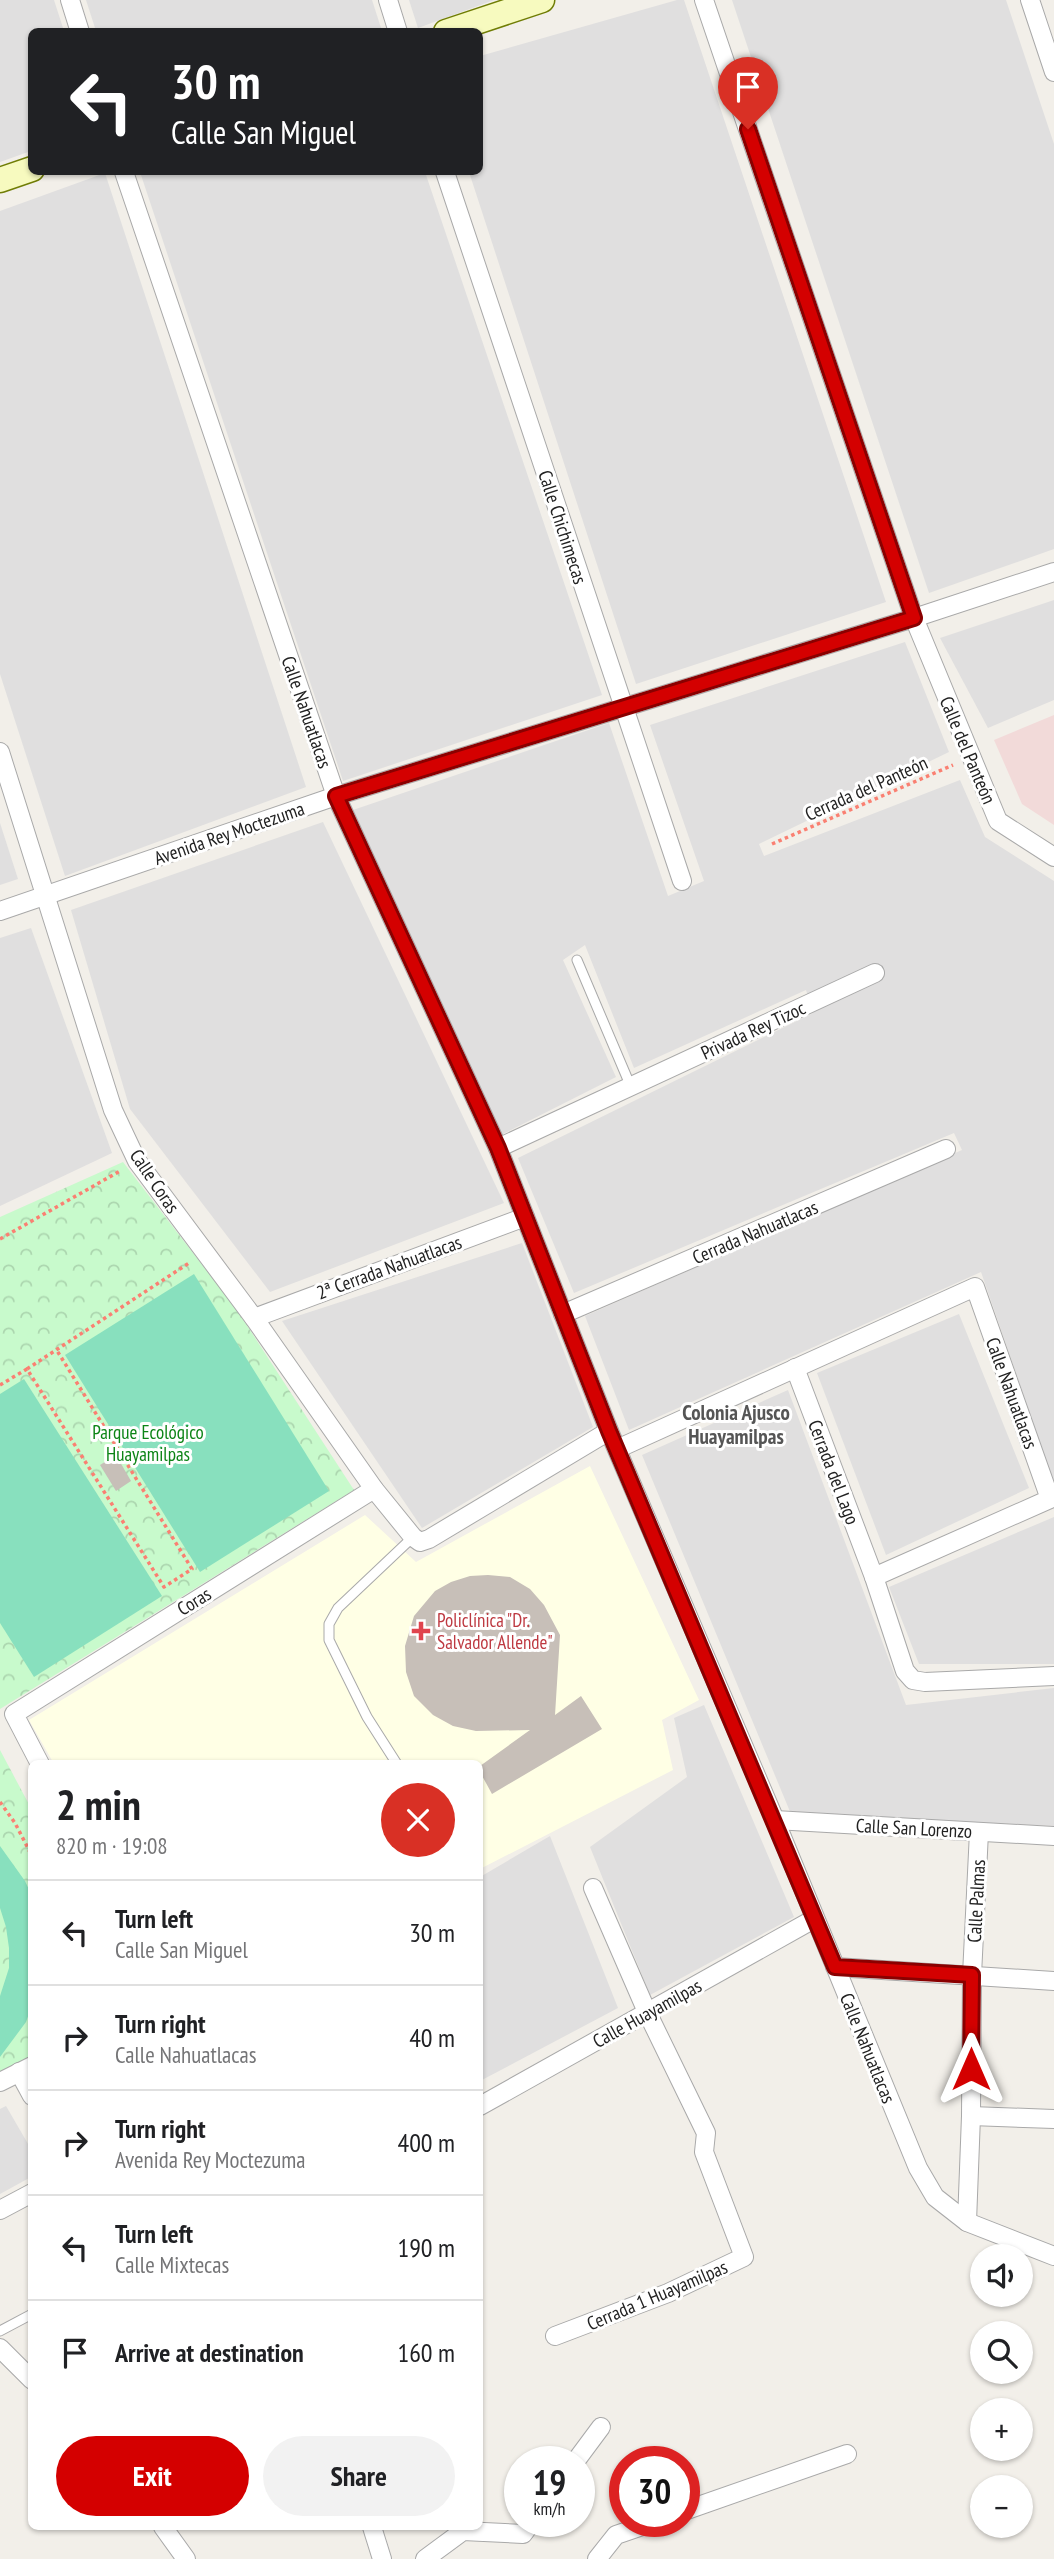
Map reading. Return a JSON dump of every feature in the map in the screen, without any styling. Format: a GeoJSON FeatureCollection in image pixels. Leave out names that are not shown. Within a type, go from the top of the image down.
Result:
{"type":"FeatureCollection","features":[{"type":"Feature","properties":{"kind":"street"},"geometry":{"type":"LineString","coordinates":[[70,0],[79,28]]}},
{"type":"Feature","properties":{"kind":"street"},"geometry":{"type":"LineString","coordinates":[[388,0],[397,28]]}},
{"type":"Feature","properties":{"kind":"street"},"geometry":{"type":"LineString","coordinates":[[458,28],[542,0]]}},
{"type":"Feature","properties":{"kind":"street","name":"Calle del Panteón"},"geometry":{"type":"LineString","coordinates":[[704,0],[914,618],[998,821],[1054,857]]}},
{"type":"Feature","properties":{"kind":"street"},"geometry":{"type":"LineString","coordinates":[[1030,0],[1054,72]]}},
{"type":"Feature","properties":{"kind":"street"},"geometry":{"type":"LineString","coordinates":[[0,180],[28,170]]}},
{"type":"Feature","properties":{"kind":"street","name":"Calle Nahuatlacas"},"geometry":{"type":"LineString","coordinates":[[125,175],[336,796],[498,1148],[609,1431],[775,1820],[918,2168],[934,2197],[967,2222],[1054,2256]]}},
{"type":"Feature","properties":{"kind":"street","name":"Calle Chichimecas"},"geometry":{"type":"LineString","coordinates":[[446,175],[682,881]]}},
{"type":"Feature","properties":{"kind":"street","name":"Avenida Rey Moctezuma"},"geometry":{"type":"LineString","coordinates":[[0,911],[336,796],[914,618],[1054,572]]}},
{"type":"Feature","properties":{"kind":"street","name":"Calle Coras"},"geometry":{"type":"LineString","coordinates":[[0,752],[113,1110],[137,1161],[254,1318],[374,1489],[421,1538]]}},
{"type":"Feature","properties":{"kind":"street","name":"Privada Rey Tizoc"},"geometry":{"type":"LineString","coordinates":[[498,1148],[876,973]]}},
{"type":"Feature","properties":{"kind":"street","name":"Cerrada Nahuatlacas"},"geometry":{"type":"LineString","coordinates":[[563,1314],[946,1149]]}},
{"type":"Feature","properties":{"kind":"street","name":"2ª Cerrada Nahuatlacas"},"geometry":{"type":"LineString","coordinates":[[254,1318],[525,1217]]}},
{"type":"Feature","properties":{"kind":"street","name":"Calle Nahuatlacas"},"geometry":{"type":"LineString","coordinates":[[795,1368],[975,1287],[1050,1499],[874,1577]]}},
{"type":"Feature","properties":{"kind":"street"},"geometry":{"type":"LineString","coordinates":[[617,1449],[795,1368]]}},
{"type":"Feature","properties":{"kind":"street","name":"Cerrada del Lago"},"geometry":{"type":"LineString","coordinates":[[795,1368],[874,1577],[905,1671],[913,1680],[925,1682],[1054,1676]]}},
{"type":"Feature","properties":{"kind":"street"},"geometry":{"type":"LineString","coordinates":[[421,1538],[609,1431]]}},
{"type":"Feature","properties":{"kind":"street","name":"Coras"},"geometry":{"type":"LineString","coordinates":[[38,1760],[15,1714],[374,1489]]}},
{"type":"Feature","properties":{"kind":"street","name":"Calle San Lorenzo"},"geometry":{"type":"LineString","coordinates":[[775,1820],[1054,1836]]}},
{"type":"Feature","properties":{"kind":"street","name":"Calle Palmas"},"geometry":{"type":"LineString","coordinates":[[967,2222],[972,1975],[979,1832]]}},
{"type":"Feature","properties":{"kind":"street"},"geometry":{"type":"LineString","coordinates":[[593,1888],[648,2012]]}},
{"type":"Feature","properties":{"kind":"street","name":"Calle Huayamilpas"},"geometry":{"type":"LineString","coordinates":[[483,2104],[814,1919]]}},
{"type":"Feature","properties":{"kind":"street"},"geometry":{"type":"LineString","coordinates":[[835,1967],[1054,1981]]}},
{"type":"Feature","properties":{"kind":"street","name":"Cerrada 1 Huayamilpas"},"geometry":{"type":"LineString","coordinates":[[555,2336],[668,2293],[744,2257],[704,2152],[706,2133],[648,2012]]}},
{"type":"Feature","properties":{"kind":"street"},"geometry":{"type":"LineString","coordinates":[[0,2082],[25,2069]]}},
{"type":"Feature","properties":{"kind":"street"},"geometry":{"type":"LineString","coordinates":[[971,2116],[1054,2119]]}},
{"type":"Feature","properties":{"kind":"street"},"geometry":{"type":"LineString","coordinates":[[0,2210],[28,2195]]}},
{"type":"Feature","properties":{"kind":"street"},"geometry":{"type":"LineString","coordinates":[[0,2348],[28,2375]]}},
{"type":"Feature","properties":{"kind":"street"},"geometry":{"type":"LineString","coordinates":[[587,2446],[601,2427]]}},
{"type":"Feature","properties":{"kind":"street"},"geometry":{"type":"LineString","coordinates":[[700,2505],[847,2454]]}},
{"type":"Feature","properties":{"kind":"street"},"geometry":{"type":"LineString","coordinates":[[165,2530],[186,2559]]}},
{"type":"Feature","properties":{"kind":"street"},"geometry":{"type":"LineString","coordinates":[[373,2530],[382,2559]]}},
{"type":"Feature","properties":{"kind":"street"},"geometry":{"type":"LineString","coordinates":[[425,2559],[463,2531],[504,2533]]}},
{"type":"Feature","properties":{"kind":"street"},"geometry":{"type":"LineString","coordinates":[[597,2559],[614,2537]]}},
{"type":"Feature","properties":{"kind":"lane"},"geometry":{"type":"LineString","coordinates":[[578,960],[631,1087]]}},
{"type":"Feature","properties":{"kind":"lane"},"geometry":{"type":"LineString","coordinates":[[394,1760],[367,1717],[329,1640],[328,1624],[338,1608],[421,1538]]}},
{"type":"Feature","properties":{"kind":"lane"},"geometry":{"type":"LineString","coordinates":[[0,2331],[28,2316]]}},
{"type":"Feature","properties":{"kind":"path","name":"Cerrada del Panteón"},"geometry":{"type":"LineString","coordinates":[[772,844],[971,757]]}},
{"type":"Feature","properties":{"kind":"path"},"geometry":{"type":"LineString","coordinates":[[0,1239],[137,1161]]}},
{"type":"Feature","properties":{"kind":"path"},"geometry":{"type":"LineString","coordinates":[[0,1385],[191,1262]]}},
{"type":"Feature","properties":{"kind":"path"},"geometry":{"type":"LineString","coordinates":[[27,1369],[164,1587],[192,1569],[56,1349]]}},
{"type":"Feature","properties":{"kind":"path"},"geometry":{"type":"LineString","coordinates":[[0,1802],[28,1848]]}},
{"type":"Feature","properties":{"kind":"shaded area"},"geometry":{"type":"Polygon","coordinates":[[[0,0],[54,0],[63,28],[28,28],[28,152],[0,162],[0,0]]]}},
{"type":"Feature","properties":{"kind":"shaded area"},"geometry":{"type":"Polygon","coordinates":[[[86,0],[372,0],[381,28],[95,28],[86,0]]]}},
{"type":"Feature","properties":{"kind":"shaded area"},"geometry":{"type":"Polygon","coordinates":[[[409,0],[494,0],[418,28],[409,0]]]}},
{"type":"Feature","properties":{"kind":"shaded area"},"geometry":{"type":"Polygon","coordinates":[[[684,0],[886,602],[636,684],[470,175],[483,175],[483,55],[684,0]]]}},
{"type":"Feature","properties":{"kind":"shaded area"},"geometry":{"type":"Polygon","coordinates":[[[732,0],[1006,0],[1054,144],[1054,549],[929,593],[732,0]]]}},
{"type":"Feature","properties":{"kind":"shaded area"},"geometry":{"type":"Polygon","coordinates":[[[106,175],[306,787],[65,876],[0,674],[0,211],[106,175]]]}},
{"type":"Feature","properties":{"kind":"shaded area"},"geometry":{"type":"Polygon","coordinates":[[[141,175],[426,175],[602,695],[343,781],[141,175]]]}},
{"type":"Feature","properties":{"kind":"shaded area"},"geometry":{"type":"Polygon","coordinates":[[[1054,600],[1054,700],[988,728],[940,638],[1054,600]]]}},
{"type":"Feature","properties":{"kind":"shaded area"},"geometry":{"type":"Polygon","coordinates":[[[905,642],[949,752],[759,844],[764,856],[960,780],[985,837],[1054,881],[1054,1483],[981,1272],[629,1430],[585,1316],[962,1150],[954,1133],[574,1293],[518,1158],[813,1013],[806,990],[634,1068],[585,945],[563,960],[616,1077],[501,1135],[353,810],[609,723],[668,896],[704,881],[650,725],[905,642]]]}},
{"type":"Feature","properties":{"kind":"shaded area"},"geometry":{"type":"Polygon","coordinates":[[[1054,715],[1054,825],[1022,804],[994,740],[1054,715]]]}},
{"type":"Feature","properties":{"kind":"shaded area"},"geometry":{"type":"Polygon","coordinates":[[[323,822],[504,1203],[270,1292],[130,1109],[71,910],[323,822]]]}},
{"type":"Feature","properties":{"kind":"shaded area"},"geometry":{"type":"Polygon","coordinates":[[[0,823],[18,879],[0,885],[0,823]]]}},
{"type":"Feature","properties":{"kind":"shaded area"},"geometry":{"type":"Polygon","coordinates":[[[31,928],[112,1153],[0,1206],[0,938],[31,928]]]}},
{"type":"Feature","properties":{"kind":"shaded area"},"geometry":{"type":"Polygon","coordinates":[[[522,1243],[593,1427],[422,1528],[282,1321],[522,1243]]]}},
{"type":"Feature","properties":{"kind":"shaded area"},"geometry":{"type":"Polygon","coordinates":[[[959,1314],[1029,1488],[886,1555],[817,1373],[959,1314]]]}},
{"type":"Feature","properties":{"kind":"shaded area"},"geometry":{"type":"Polygon","coordinates":[[[788,1390],[906,1705],[1054,1688],[1054,1826],[791,1814],[642,1455],[788,1390]]]}},
{"type":"Feature","properties":{"kind":"shaded area","name":"Policlínica \"Dr. Salvador Allende\""},"geometry":{"type":"Polygon","coordinates":[[[590,1466],[699,1700],[662,1720],[673,1770],[483,1867],[483,1760],[52,1760],[29,1720],[365,1515],[416,1562],[590,1466]]]}},
{"type":"Feature","properties":{"kind":"shaded area"},"geometry":{"type":"Polygon","coordinates":[[[1054,1517],[1054,1664],[919,1664],[889,1587],[1054,1517]]]}},
{"type":"Feature","properties":{"kind":"shaded area"},"geometry":{"type":"Polygon","coordinates":[[[704,1705],[794,1917],[650,1995],[590,1847],[687,1777],[674,1718],[704,1705]]]}},
{"type":"Feature","properties":{"kind":"shaded area"},"geometry":{"type":"Polygon","coordinates":[[[550,1836],[618,2008],[483,2079],[483,1875],[550,1836]]]}},
{"type":"Feature","properties":{"kind":"shaded area"},"geometry":{"type":"Polygon","coordinates":[[[6,2106],[28,2144],[28,2179],[0,2194],[0,2109],[6,2106]]]}},
{"type":"Feature","properties":{"kind":"green space","name":"Parque Ecológico Huayamilpas"},"geometry":{"type":"Polygon","coordinates":[[[123,1162],[237,1310],[354,1490],[0,1709],[0,1217],[123,1162]]]}},
{"type":"Feature","properties":{"kind":"green space"},"geometry":{"type":"Polygon","coordinates":[[[194,1274],[329,1491],[200,1572],[65,1355],[194,1274]]]}},
{"type":"Feature","properties":{"kind":"green space"},"geometry":{"type":"Polygon","coordinates":[[[24,1379],[162,1596],[34,1677],[0,1623],[0,1394],[24,1379]]]}},
{"type":"Feature","properties":{"kind":"green space"},"geometry":{"type":"Polygon","coordinates":[[[0,1750],[28,1802],[28,2061],[0,2076],[0,1750]]]}},
{"type":"Feature","properties":{"kind":"green space"},"geometry":{"type":"Polygon","coordinates":[[[0,1846],[28,1887],[28,2016],[0,2057],[0,1996],[9,1968],[9,1948],[0,1908],[0,1846]]]}},
{"type":"Feature","properties":{"kind":"building"},"geometry":{"type":"Polygon","coordinates":[[[116,1455],[131,1481],[116,1491],[100,1465],[116,1455]]]}},
{"type":"Feature","properties":{"kind":"building"},"geometry":{"type":"Polygon","coordinates":[[[470,1576],[510,1577],[530,1589],[544,1605],[560,1635],[555,1715],[581,1696],[602,1729],[492,1794],[483,1778],[483,1764],[530,1730],[476,1731],[453,1726],[433,1715],[414,1696],[406,1672],[405,1646],[414,1616],[435,1591],[470,1576]]]}},
{"type":"Feature","properties":{"kind":"place","name":"Policlínica \"Dr. Salvador Allende\""},"geometry":{"type":"Point","coordinates":[421,1631]}},
{"type":"Feature","properties":{"kind":"district","name":"Colonia Ajusco Huayamilpas"},"geometry":{"type":"Point","coordinates":[736,1424]}},
{"type":"Feature","properties":{"kind":"route"},"geometry":{"type":"LineString","coordinates":[[748,129],[914,618],[336,796],[498,1148],[609,1431],[835,1967],[972,1975],[971,2069]]}}]}
